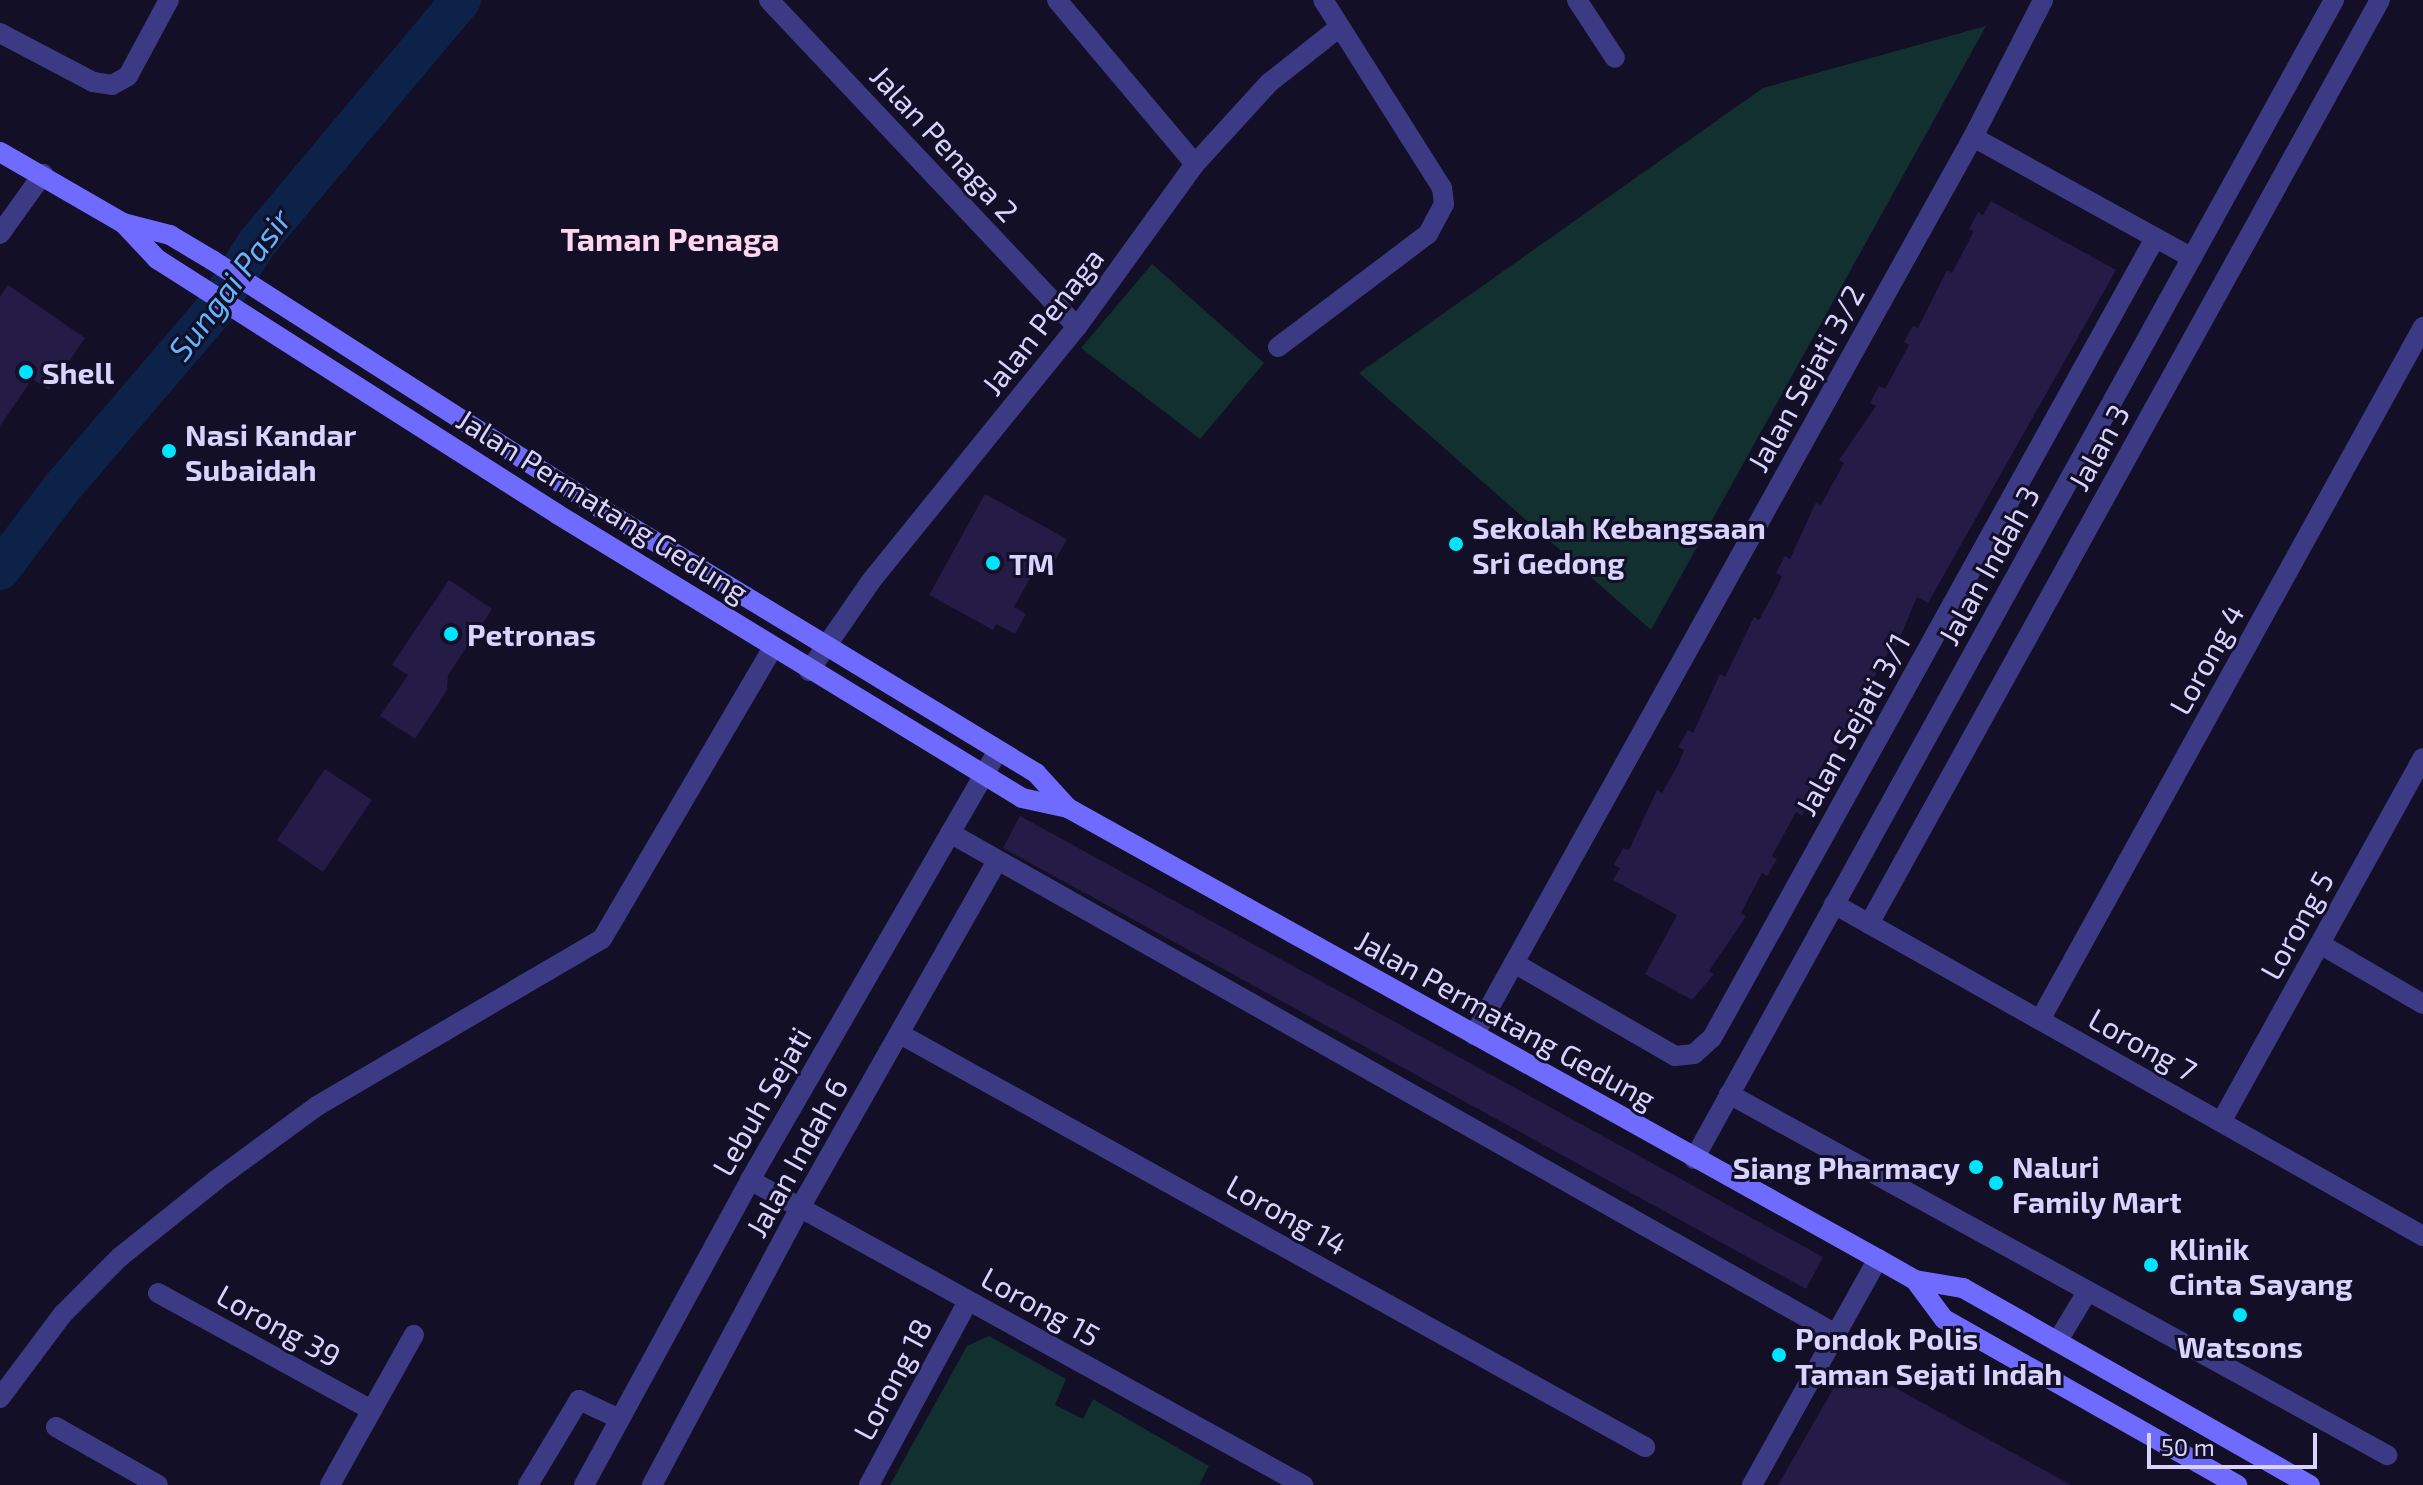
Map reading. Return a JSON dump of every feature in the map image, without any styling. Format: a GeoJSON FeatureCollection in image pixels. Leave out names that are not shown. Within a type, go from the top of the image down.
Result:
{"type":"FeatureCollection","features":[{"type":"Feature","properties":{"kind":"main road"},"geometry":{"type":"LineString","coordinates":[[0,152],[43,174],[123,223]]}},
{"type":"Feature","properties":{"kind":"main road","name":"Jalan Permatang Gedung"},"geometry":{"type":"LineString","coordinates":[[123,223],[170,235],[261,290],[585,499],[1036,773],[1068,808]]}},
{"type":"Feature","properties":{"kind":"main road","name":"Jalan Permatang Gedung"},"geometry":{"type":"LineString","coordinates":[[123,223],[157,259],[196,284],[809,671],[1022,798],[1068,808],[1915,1280],[1963,1288],[2310,1485]]}},
{"type":"Feature","properties":{"kind":"main road","name":"Jalan Permatang Gedung"},"geometry":{"type":"LineString","coordinates":[[1915,1280],[1944,1319],[2237,1485]]}},
{"type":"Feature","properties":{"kind":"street"},"geometry":{"type":"LineString","coordinates":[[0,33],[93,82],[112,85],[128,76],[169,0]]}},
{"type":"Feature","properties":{"kind":"street","name":"Jalan Penaga 2"},"geometry":{"type":"LineString","coordinates":[[769,0],[1077,327]]}},
{"type":"Feature","properties":{"kind":"street"},"geometry":{"type":"LineString","coordinates":[[1057,0],[1195,164]]}},
{"type":"Feature","properties":{"kind":"street"},"geometry":{"type":"LineString","coordinates":[[1278,347],[1428,234],[1444,204],[1442,188],[1323,0]]}},
{"type":"Feature","properties":{"kind":"street"},"geometry":{"type":"LineString","coordinates":[[1577,0],[1615,58]]}},
{"type":"Feature","properties":{"kind":"street","name":"Jalan Sejati 3/2"},"geometry":{"type":"LineString","coordinates":[[1474,1035],[1973,137],[2043,0]]}},
{"type":"Feature","properties":{"kind":"street","name":"Jalan Indah 3"},"geometry":{"type":"LineString","coordinates":[[1694,1159],[2334,0]]}},
{"type":"Feature","properties":{"kind":"street","name":"Jalan 3"},"geometry":{"type":"LineString","coordinates":[[1869,924],[2380,0]]}},
{"type":"Feature","properties":{"kind":"street","name":"Jalan Penaga"},"geometry":{"type":"LineString","coordinates":[[809,671],[871,581],[1077,327],[1195,164],[1269,83],[1340,27]]}},
{"type":"Feature","properties":{"kind":"street"},"geometry":{"type":"LineString","coordinates":[[1973,137],[2192,258]]}},
{"type":"Feature","properties":{"kind":"street"},"geometry":{"type":"LineString","coordinates":[[0,234],[43,174]]}},
{"type":"Feature","properties":{"kind":"street","name":"Jalan Sejati 3/1"},"geometry":{"type":"LineString","coordinates":[[1514,963],[1675,1056],[1694,1054],[1712,1038],[2155,238]]}},
{"type":"Feature","properties":{"kind":"street","name":"Lorong 4"},"geometry":{"type":"LineString","coordinates":[[2040,1020],[2423,327]]}},
{"type":"Feature","properties":{"kind":"street"},"geometry":{"type":"LineString","coordinates":[[0,1398],[62,1315],[120,1257],[216,1180],[317,1106],[602,939],[773,648]]}},
{"type":"Feature","properties":{"kind":"street","name":"Lebuh Sejati"},"geometry":{"type":"LineString","coordinates":[[584,1485],[750,1180],[998,750]]}},
{"type":"Feature","properties":{"kind":"street","name":"Lorong 5"},"geometry":{"type":"LineString","coordinates":[[2221,1122],[2423,758]]}},
{"type":"Feature","properties":{"kind":"street"},"geometry":{"type":"LineString","coordinates":[[950,833],[1836,1334]]}},
{"type":"Feature","properties":{"kind":"street","name":"Jalan Indah 6"},"geometry":{"type":"LineString","coordinates":[[652,1485],[801,1206],[997,861]]}},
{"type":"Feature","properties":{"kind":"street","name":"Lorong 7"},"geometry":{"type":"LineString","coordinates":[[1834,904],[2423,1236]]}},
{"type":"Feature","properties":{"kind":"street"},"geometry":{"type":"LineString","coordinates":[[2320,944],[2423,1004]]}},
{"type":"Feature","properties":{"kind":"street","name":"Lorong 14"},"geometry":{"type":"LineString","coordinates":[[900,1034],[1645,1447]]}},
{"type":"Feature","properties":{"kind":"street"},"geometry":{"type":"LineString","coordinates":[[1729,1094],[2387,1455]]}},
{"type":"Feature","properties":{"kind":"street","name":"Lorong 15"},"geometry":{"type":"LineString","coordinates":[[750,1180],[1300,1484]]}},
{"type":"Feature","properties":{"kind":"street"},"geometry":{"type":"LineString","coordinates":[[1752,1485],[1878,1259]]}},
{"type":"Feature","properties":{"kind":"street"},"geometry":{"type":"LineString","coordinates":[[2057,1342],[2087,1292]]}},
{"type":"Feature","properties":{"kind":"street","name":"Lorong 39"},"geometry":{"type":"LineString","coordinates":[[158,1293],[372,1410]]}},
{"type":"Feature","properties":{"kind":"street","name":"Lorong 18"},"geometry":{"type":"LineString","coordinates":[[869,1485],[968,1301]]}},
{"type":"Feature","properties":{"kind":"street"},"geometry":{"type":"LineString","coordinates":[[330,1485],[414,1335]]}},
{"type":"Feature","properties":{"kind":"street"},"geometry":{"type":"LineString","coordinates":[[528,1485],[574,1404],[586,1400],[620,1419]]}},
{"type":"Feature","properties":{"kind":"street"},"geometry":{"type":"LineString","coordinates":[[56,1427],[158,1485]]}},
{"type":"Feature","properties":{"kind":"green space"},"geometry":{"type":"Polygon","coordinates":[[[1986,26],[1651,630],[1359,373],[1763,88],[1986,26]]]}},
{"type":"Feature","properties":{"kind":"green space"},"geometry":{"type":"Polygon","coordinates":[[[1152,264],[1264,363],[1200,439],[1081,348],[1152,264]]]}},
{"type":"Feature","properties":{"kind":"green space"},"geometry":{"type":"Polygon","coordinates":[[[989,1336],[1066,1379],[1055,1405],[1083,1419],[1093,1399],[1209,1466],[1199,1485],[890,1485],[967,1346],[989,1336]]]}},
{"type":"Feature","properties":{"kind":"building"},"geometry":{"type":"Polygon","coordinates":[[[1991,201],[2116,270],[1928,603],[1917,597],[1896,647],[1892,645],[1872,681],[1877,684],[1868,701],[1862,698],[1833,758],[1827,756],[1806,796],[1811,799],[1802,816],[1796,812],[1772,856],[1777,859],[1767,876],[1762,873],[1741,913],[1746,916],[1709,971],[1714,974],[1692,1000],[1645,974],[1677,915],[1613,880],[1620,868],[1614,865],[1623,848],[1629,850],[1657,790],[1662,793],[1684,750],[1678,747],[1688,730],[1693,733],[1720,674],[1725,677],[1754,617],[1759,620],[1782,576],[1776,573],[1785,556],[1790,559],[1816,502],[1821,505],[1844,463],[1839,460],[1876,406],[1870,403],[1879,386],[1885,389],[1909,345],[1904,342],[1913,326],[1918,328],[1947,270],[1952,273],[1974,231],[1969,229],[1978,212],[1983,215],[1991,201]]]}},
{"type":"Feature","properties":{"kind":"building"},"geometry":{"type":"Polygon","coordinates":[[[8,285],[85,338],[49,390],[32,379],[0,426],[0,297],[8,285]]]}},
{"type":"Feature","properties":{"kind":"building","name":"TM"},"geometry":{"type":"Polygon","coordinates":[[[985,494],[1067,539],[1052,566],[1041,559],[1014,607],[1026,614],[1015,634],[996,624],[993,630],[929,595],[985,494]]]}},
{"type":"Feature","properties":{"kind":"building"},"geometry":{"type":"Polygon","coordinates":[[[449,580],[492,609],[448,675],[447,690],[415,739],[380,716],[408,675],[392,665],[449,580]]]}},
{"type":"Feature","properties":{"kind":"building"},"geometry":{"type":"Polygon","coordinates":[[[325,769],[372,800],[323,872],[277,840],[325,769]]]}},
{"type":"Feature","properties":{"kind":"building"},"geometry":{"type":"Polygon","coordinates":[[[1020,816],[1823,1257],[1806,1289],[1003,848],[1020,816]]]}},
{"type":"Feature","properties":{"kind":"building"},"geometry":{"type":"Polygon","coordinates":[[[1865,1371],[2071,1485],[1778,1485],[1840,1377],[1865,1371]]]}},
{"type":"Feature","properties":{"kind":"waterway","name":"Sungai Pasir"},"geometry":{"type":"LineString","coordinates":[[0,570],[61,489],[215,309],[257,243],[461,0]]}},
{"type":"Feature","properties":{"kind":"place","name":"Shell"},"geometry":{"type":"Point","coordinates":[26,372]}},
{"type":"Feature","properties":{"kind":"place","name":"Nasi Kandar Subaidah"},"geometry":{"type":"Point","coordinates":[169,451]}},
{"type":"Feature","properties":{"kind":"place","name":"Sekolah Kebangsaan Sri Gedong"},"geometry":{"type":"Point","coordinates":[1456,544]}},
{"type":"Feature","properties":{"kind":"place","name":"TM"},"geometry":{"type":"Point","coordinates":[993,563]}},
{"type":"Feature","properties":{"kind":"place","name":"Petronas"},"geometry":{"type":"Point","coordinates":[451,634]}},
{"type":"Feature","properties":{"kind":"place","name":"Siang Pharmacy"},"geometry":{"type":"Point","coordinates":[1976,1167]}},
{"type":"Feature","properties":{"kind":"place","name":"Naluri Family Mart"},"geometry":{"type":"Point","coordinates":[1996,1183]}},
{"type":"Feature","properties":{"kind":"place","name":"Klinik Cinta Sayang"},"geometry":{"type":"Point","coordinates":[2151,1265]}},
{"type":"Feature","properties":{"kind":"place","name":"Watsons"},"geometry":{"type":"Point","coordinates":[2240,1315]}},
{"type":"Feature","properties":{"kind":"place","name":"Pondok Polis Taman Sejati Indah"},"geometry":{"type":"Point","coordinates":[1779,1355]}},
{"type":"Feature","properties":{"kind":"district","name":"Taman Penaga"},"geometry":{"type":"Point","coordinates":[670,238]}}]}
